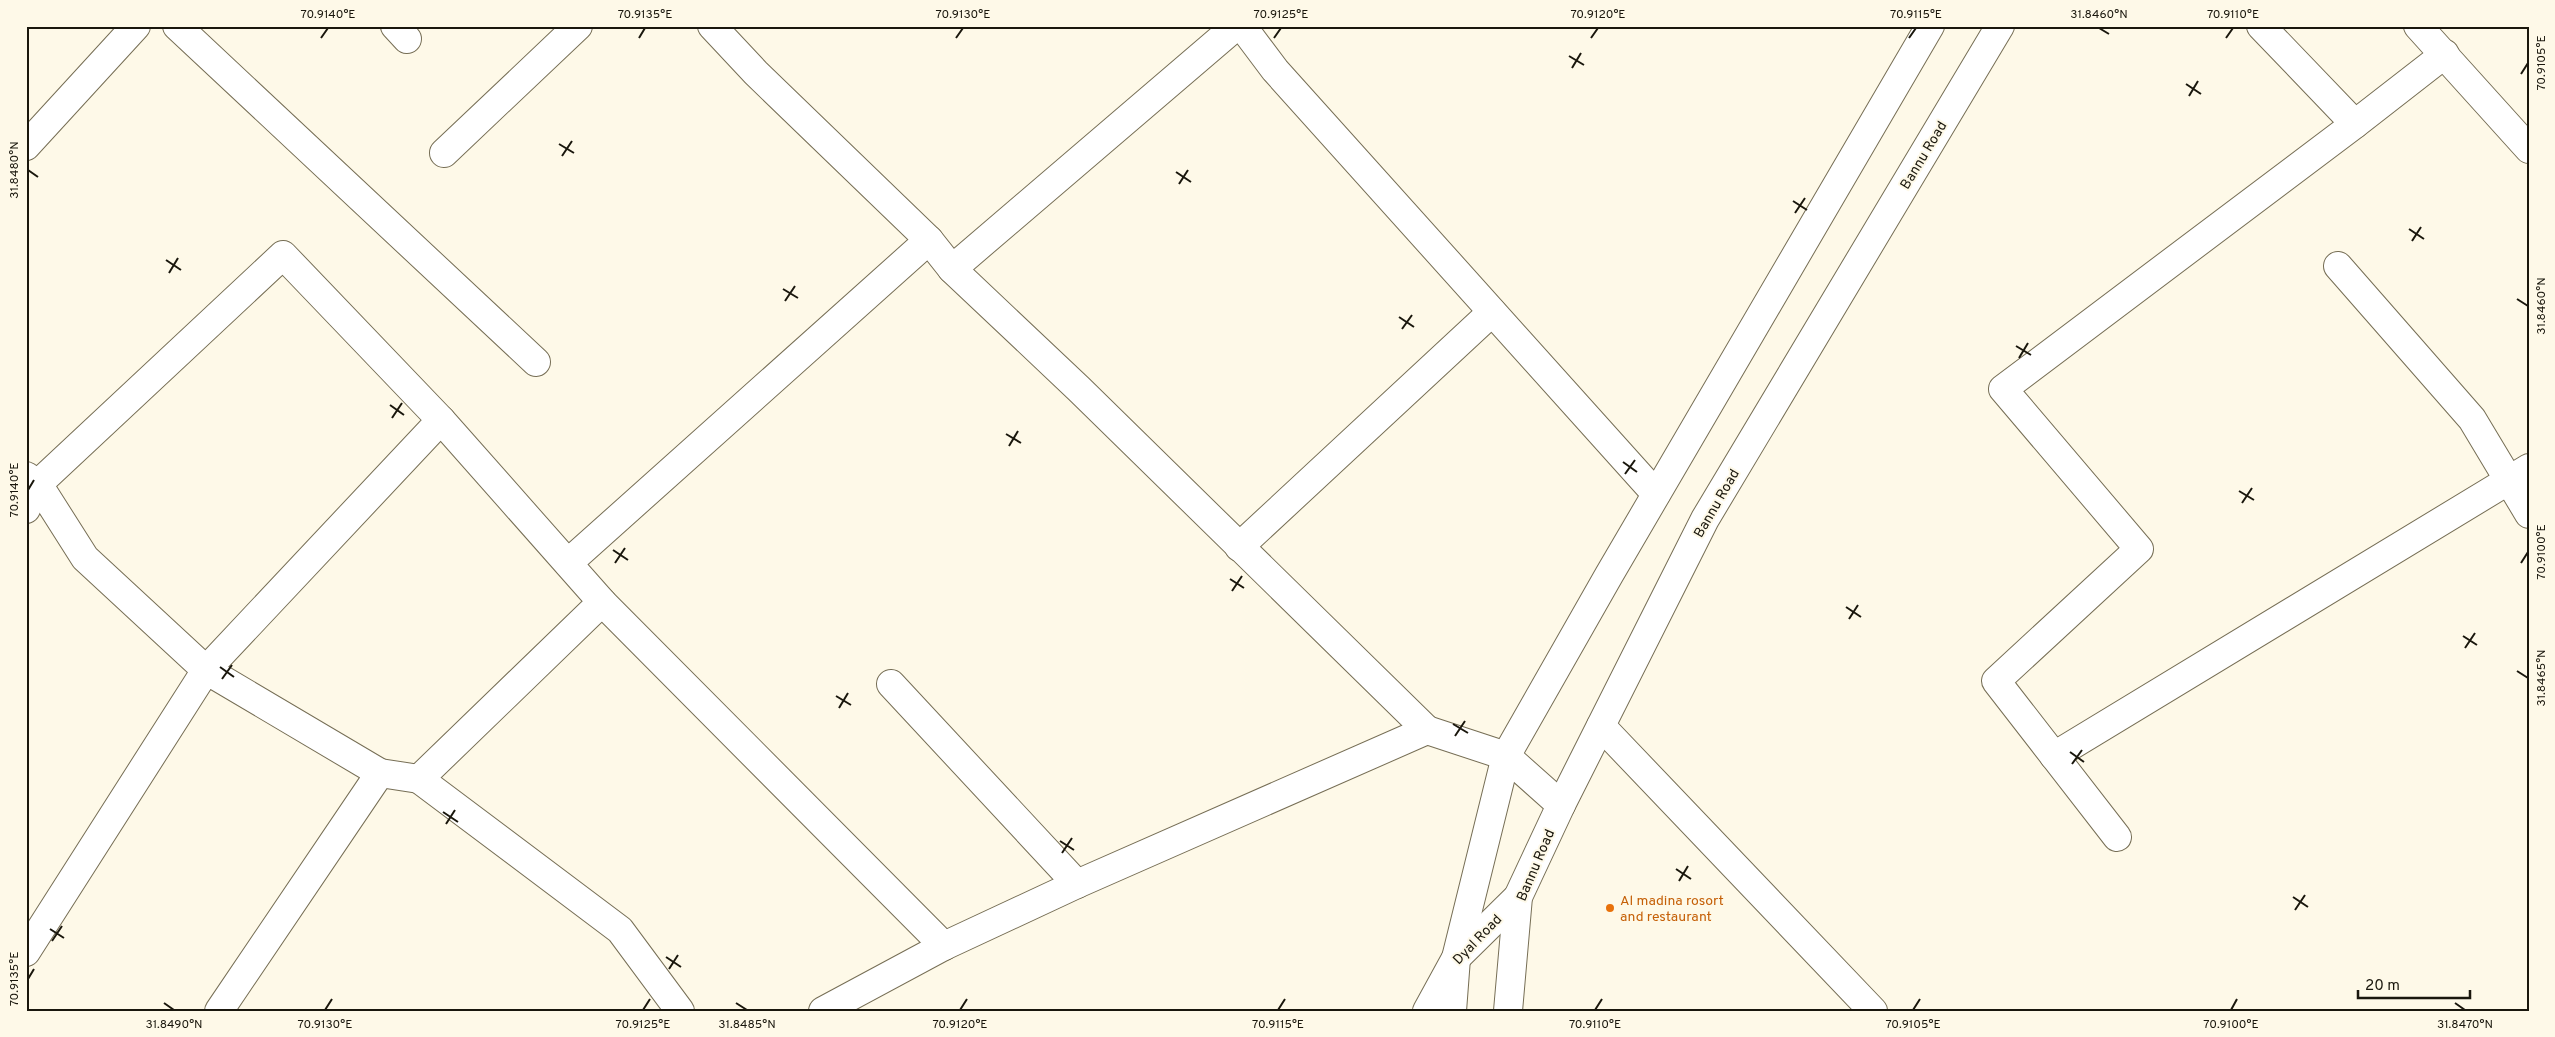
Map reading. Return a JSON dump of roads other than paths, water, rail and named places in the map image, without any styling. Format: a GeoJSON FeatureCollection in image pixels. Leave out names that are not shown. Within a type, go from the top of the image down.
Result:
{"type":"FeatureCollection","features":[{"type":"Feature","properties":{"kind":"main road"},"geometry":{"type":"LineString","coordinates":[[26,146],[136,26]]}},
{"type":"Feature","properties":{"kind":"main road"},"geometry":{"type":"LineString","coordinates":[[177,26],[536,362]]}},
{"type":"Feature","properties":{"kind":"main road"},"geometry":{"type":"LineString","coordinates":[[444,153],[578,26]]}},
{"type":"Feature","properties":{"kind":"main road"},"geometry":{"type":"LineString","coordinates":[[712,26],[756,73],[929,240],[952,269],[1079,389],[1427,730],[1506,756],[1561,805]]}},
{"type":"Feature","properties":{"kind":"main road"},"geometry":{"type":"LineString","coordinates":[[952,269],[1236,26]]}},
{"type":"Feature","properties":{"kind":"main road"},"geometry":{"type":"LineString","coordinates":[[1242,26],[1275,70],[1656,494]]}},
{"type":"Feature","properties":{"kind":"main road"},"geometry":{"type":"LineString","coordinates":[[1452,1011],[1456,958],[1506,756],[1656,494],[1930,26]]}},
{"type":"Feature","properties":{"kind":"main road","name":"Bannu Road"},"geometry":{"type":"LineString","coordinates":[[1508,1011],[1518,897],[1561,805],[1705,519],[2000,26]]}},
{"type":"Feature","properties":{"kind":"main road"},"geometry":{"type":"LineString","coordinates":[[2261,26],[2355,124]]}},
{"type":"Feature","properties":{"kind":"main road"},"geometry":{"type":"LineString","coordinates":[[2418,26],[2529,149]]}},
{"type":"Feature","properties":{"kind":"main road"},"geometry":{"type":"LineString","coordinates":[[2117,837],[1996,682],[2140,549],[2003,389],[2445,54]]}},
{"type":"Feature","properties":{"kind":"main road"},"geometry":{"type":"LineString","coordinates":[[568,563],[929,240]]}},
{"type":"Feature","properties":{"kind":"main road"},"geometry":{"type":"LineString","coordinates":[[26,509],[32,480],[283,255],[441,420],[602,602],[944,946]]}},
{"type":"Feature","properties":{"kind":"main road"},"geometry":{"type":"LineString","coordinates":[[2338,266],[2472,419],[2518,475],[2529,514]]}},
{"type":"Feature","properties":{"kind":"main road"},"geometry":{"type":"LineString","coordinates":[[1239,547],[1492,312]]}},
{"type":"Feature","properties":{"kind":"main road"},"geometry":{"type":"LineString","coordinates":[[26,952],[206,670],[441,420]]}},
{"type":"Feature","properties":{"kind":"main road"},"geometry":{"type":"LineString","coordinates":[[2054,756],[2518,475]]}},
{"type":"Feature","properties":{"kind":"main road"},"geometry":{"type":"LineString","coordinates":[[32,480],[85,558],[206,670],[380,773],[419,779],[620,930],[680,1011]]}},
{"type":"Feature","properties":{"kind":"main road"},"geometry":{"type":"LineString","coordinates":[[419,779],[602,602]]}},
{"type":"Feature","properties":{"kind":"main road"},"geometry":{"type":"LineString","coordinates":[[891,684],[1077,884]]}},
{"type":"Feature","properties":{"kind":"main road"},"geometry":{"type":"LineString","coordinates":[[1601,726],[1873,1011]]}},
{"type":"Feature","properties":{"kind":"main road"},"geometry":{"type":"LineString","coordinates":[[823,1011],[944,946],[1077,884],[1427,730]]}},
{"type":"Feature","properties":{"kind":"main road"},"geometry":{"type":"LineString","coordinates":[[219,1011],[380,773]]}},
{"type":"Feature","properties":{"kind":"main road","name":"Dyal Road"},"geometry":{"type":"LineString","coordinates":[[1427,1011],[1456,958],[1518,897]]}},
{"type":"Feature","properties":{"kind":"place","name":"Al madina rosort and restaurant"},"geometry":{"type":"Point","coordinates":[1610,908]}}]}
